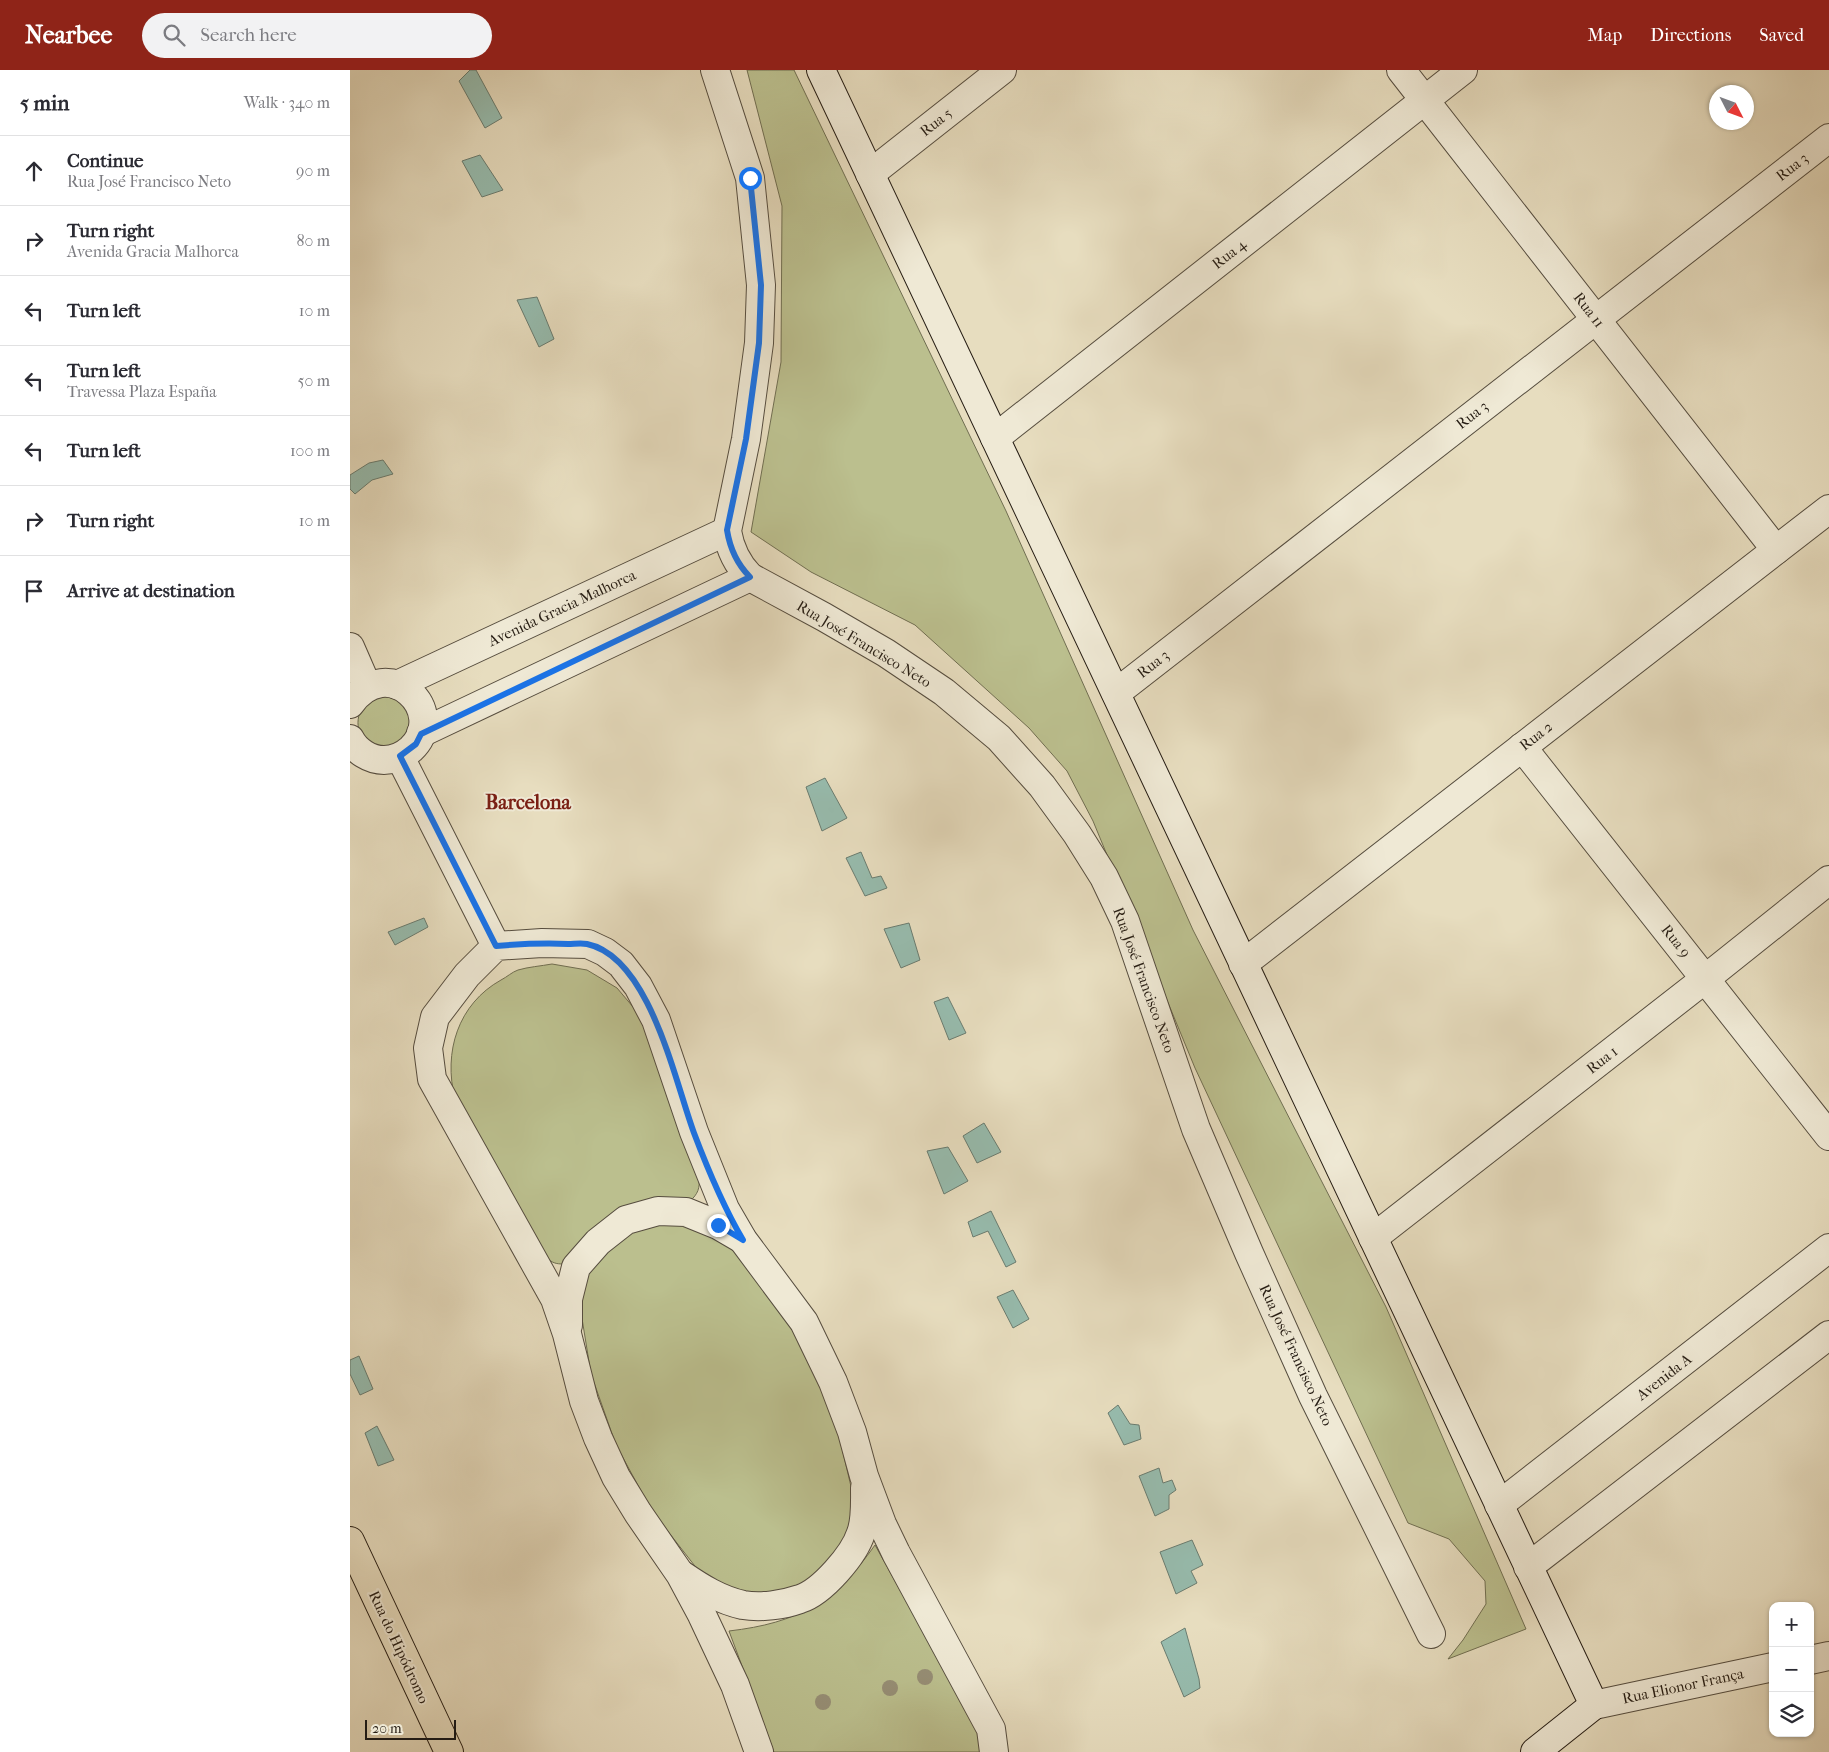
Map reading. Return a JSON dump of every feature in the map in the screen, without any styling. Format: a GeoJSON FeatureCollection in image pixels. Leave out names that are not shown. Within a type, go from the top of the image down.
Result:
{"type":"FeatureCollection","features":[{"type":"Feature","properties":{"kind":"main road","name":"Rua do Hipódromo"},"geometry":{"type":"LineString","coordinates":[[350,1541],[449,1752]]}},
{"type":"Feature","properties":{"kind":"street","name":"Rua José Francisco Neto"},"geometry":{"type":"LineString","coordinates":[[715,70],[750,178],[761,285],[759,343],[746,439],[727,530],[729,544],[734,557],[750,577],[886,653],[944,692],[999,738],[1042,786],[1104,877],[1125,921],[1196,1129],[1249,1254],[1313,1396],[1431,1634]]}},
{"type":"Feature","properties":{"kind":"street"},"geometry":{"type":"LineString","coordinates":[[821,70],[1594,1705],[1543,1749]]}},
{"type":"Feature","properties":{"kind":"street","name":"Rua 5"},"geometry":{"type":"LineString","coordinates":[[870,174],[1002,70]]}},
{"type":"Feature","properties":{"kind":"street","name":"Rua 11"},"geometry":{"type":"LineString","coordinates":[[1401,70],[1776,550]]}},
{"type":"Feature","properties":{"kind":"street","name":"Rua 4"},"geometry":{"type":"LineString","coordinates":[[995,438],[1463,70]]}},
{"type":"Feature","properties":{"kind":"street","name":"Rua 3"},"geometry":{"type":"LineString","coordinates":[[1116,693],[1829,138]]}},
{"type":"Feature","properties":{"kind":"street","name":"Rua 2"},"geometry":{"type":"LineString","coordinates":[[1243,964],[1829,509]]}},
{"type":"Feature","properties":{"kind":"street","name":"Avenida Gracia Malhorca"},"geometry":{"type":"LineString","coordinates":[[398,685],[727,530]]}},
{"type":"Feature","properties":{"kind":"street"},"geometry":{"type":"LineString","coordinates":[[421,734],[750,577]]}},
{"type":"Feature","properties":{"kind":"street"},"geometry":{"type":"LineString","coordinates":[[350,647],[358,695],[380,683],[398,685],[405,688],[414,697],[421,708],[423,721],[421,734],[416,744],[400,756],[360,763],[360,752],[350,739]]}},
{"type":"Feature","properties":{"kind":"street","name":"Rua 9"},"geometry":{"type":"LineString","coordinates":[[1522,747],[1829,1136]]}},
{"type":"Feature","properties":{"kind":"street"},"geometry":{"type":"LineString","coordinates":[[400,756],[496,946]]}},
{"type":"Feature","properties":{"kind":"street","name":"Rua 1"},"geometry":{"type":"LineString","coordinates":[[1373,1238],[1706,979],[1829,880]]}},
{"type":"Feature","properties":{"kind":"street"},"geometry":{"type":"LineString","coordinates":[[759,1752],[734,1685],[702,1615],[680,1574],[616,1477],[598,1438],[584,1401],[567,1334],[555,1298],[432,1079],[428,1048],[435,1017],[467,975],[496,946],[542,943],[588,944],[605,952],[621,964],[638,986],[656,1020],[694,1132],[726,1209],[743,1240],[804,1322],[833,1382],[852,1432],[864,1476],[882,1524],[996,1744]]}},
{"type":"Feature","properties":{"kind":"street"},"geometry":{"type":"LineString","coordinates":[[567,1334],[568,1299],[576,1267],[598,1242],[626,1220],[658,1211],[686,1212],[718,1225],[743,1240]]}},
{"type":"Feature","properties":{"kind":"street","name":"Avenida A"},"geometry":{"type":"LineString","coordinates":[[1499,1505],[1829,1248]]}},
{"type":"Feature","properties":{"kind":"street"},"geometry":{"type":"LineString","coordinates":[[1528,1567],[1829,1335]]}},
{"type":"Feature","properties":{"kind":"street"},"geometry":{"type":"LineString","coordinates":[[680,1574],[712,1595],[743,1605],[771,1606],[801,1599],[826,1582],[845,1562],[861,1533],[865,1505],[864,1476]]}},
{"type":"Feature","properties":{"kind":"street"},"geometry":{"type":"LineString","coordinates":[[1814,1659],[1829,1656]]}},
{"type":"Feature","properties":{"kind":"street","name":"Rua Elionor França"},"geometry":{"type":"LineString","coordinates":[[1594,1705],[1769,1668]]}},
{"type":"Feature","properties":{"kind":"green space"},"geometry":{"type":"Polygon","coordinates":[[[747,70],[794,70],[1006,511],[1193,930],[1386,1307],[1526,1629],[1448,1659],[1463,1640],[1486,1604],[1485,1581],[1449,1539],[1408,1523],[1195,1068],[1093,821],[1067,771],[1029,728],[915,625],[811,572],[751,532],[781,362],[782,206],[747,70]]]}},
{"type":"Feature","properties":{"kind":"green space"},"geometry":{"type":"Polygon","coordinates":[[[394,695],[414,719],[399,747],[378,749],[365,740],[359,731],[359,714],[365,704],[374,697],[394,695]]]}},
{"type":"Feature","properties":{"kind":"green space"},"geometry":{"type":"Polygon","coordinates":[[[552,964],[587,970],[617,988],[639,1014],[699,1178],[699,1188],[690,1201],[566,1264],[552,1262],[548,1259],[455,1099],[451,1064],[457,1031],[464,1016],[486,990],[516,971],[552,964]]]}},
{"type":"Feature","properties":{"kind":"green space"},"geometry":{"type":"Polygon","coordinates":[[[664,1222],[694,1226],[734,1249],[777,1303],[812,1363],[837,1427],[853,1495],[853,1510],[847,1539],[821,1575],[781,1595],[736,1593],[698,1570],[652,1511],[616,1445],[591,1374],[579,1300],[589,1271],[598,1258],[634,1230],[664,1222]]]}},
{"type":"Feature","properties":{"kind":"green space"},"geometry":{"type":"Polygon","coordinates":[[[875,1545],[980,1734],[981,1752],[774,1752],[729,1631],[775,1622],[813,1606],[845,1581],[875,1545]]]}},
{"type":"Feature","properties":{"kind":"shaded area"},"geometry":{"type":"Polygon","coordinates":[[[470,70],[476,70],[502,118],[485,128],[459,81],[470,70]]]}},
{"type":"Feature","properties":{"kind":"shaded area"},"geometry":{"type":"Polygon","coordinates":[[[480,155],[503,190],[482,197],[462,161],[480,155]]]}},
{"type":"Feature","properties":{"kind":"shaded area"},"geometry":{"type":"Polygon","coordinates":[[[537,297],[554,339],[539,347],[517,300],[537,297]]]}},
{"type":"Feature","properties":{"kind":"shaded area"},"geometry":{"type":"Polygon","coordinates":[[[383,460],[393,474],[372,480],[355,494],[350,489],[350,475],[369,463],[383,460]]]}},
{"type":"Feature","properties":{"kind":"shaded area"},"geometry":{"type":"Polygon","coordinates":[[[825,778],[847,818],[822,831],[806,787],[825,778]]]}},
{"type":"Feature","properties":{"kind":"shaded area"},"geometry":{"type":"Polygon","coordinates":[[[861,852],[872,878],[881,876],[887,888],[865,896],[846,858],[861,852]]]}},
{"type":"Feature","properties":{"kind":"shaded area"},"geometry":{"type":"Polygon","coordinates":[[[424,918],[428,927],[395,945],[388,932],[424,918]]]}},
{"type":"Feature","properties":{"kind":"shaded area"},"geometry":{"type":"Polygon","coordinates":[[[909,923],[920,960],[901,968],[884,929],[909,923]]]}},
{"type":"Feature","properties":{"kind":"shaded area"},"geometry":{"type":"Polygon","coordinates":[[[948,997],[966,1033],[949,1040],[934,1002],[948,997]]]}},
{"type":"Feature","properties":{"kind":"shaded area"},"geometry":{"type":"Polygon","coordinates":[[[984,1123],[1001,1152],[977,1163],[963,1136],[984,1123]]]}},
{"type":"Feature","properties":{"kind":"shaded area"},"geometry":{"type":"Polygon","coordinates":[[[948,1147],[968,1181],[944,1194],[927,1151],[948,1147]]]}},
{"type":"Feature","properties":{"kind":"shaded area"},"geometry":{"type":"Polygon","coordinates":[[[991,1211],[1016,1262],[1006,1267],[988,1231],[973,1237],[968,1222],[991,1211]]]}},
{"type":"Feature","properties":{"kind":"shaded area"},"geometry":{"type":"Polygon","coordinates":[[[1013,1290],[1029,1319],[1013,1328],[997,1297],[1013,1290]]]}},
{"type":"Feature","properties":{"kind":"shaded area"},"geometry":{"type":"Polygon","coordinates":[[[359,1356],[373,1389],[360,1395],[350,1374],[350,1360],[359,1356]]]}},
{"type":"Feature","properties":{"kind":"shaded area"},"geometry":{"type":"Polygon","coordinates":[[[1118,1405],[1130,1424],[1139,1425],[1141,1439],[1124,1445],[1108,1413],[1118,1405]]]}},
{"type":"Feature","properties":{"kind":"shaded area"},"geometry":{"type":"Polygon","coordinates":[[[377,1426],[394,1460],[378,1466],[365,1433],[377,1426]]]}},
{"type":"Feature","properties":{"kind":"shaded area"},"geometry":{"type":"Polygon","coordinates":[[[1159,1468],[1163,1483],[1172,1480],[1176,1490],[1169,1495],[1169,1509],[1155,1516],[1139,1476],[1159,1468]]]}},
{"type":"Feature","properties":{"kind":"shaded area"},"geometry":{"type":"Polygon","coordinates":[[[1192,1540],[1203,1565],[1191,1571],[1197,1583],[1176,1594],[1160,1552],[1192,1540]]]}},
{"type":"Feature","properties":{"kind":"shaded area"},"geometry":{"type":"Polygon","coordinates":[[[1185,1628],[1200,1688],[1184,1697],[1161,1642],[1185,1628]]]}},
{"type":"Feature","properties":{"kind":"district","name":"Barcelona"},"geometry":{"type":"Point","coordinates":[528,802]}},
{"type":"Feature","properties":{"kind":"route"},"geometry":{"type":"LineString","coordinates":[[718,1225],[743,1240],[714,1182],[694,1132],[656,1020],[638,986],[621,964],[605,952],[588,944],[542,943],[496,946],[400,756],[416,744],[421,734],[750,577],[734,557],[729,544],[727,530],[746,439],[759,343],[761,285],[750,178]]}}]}
